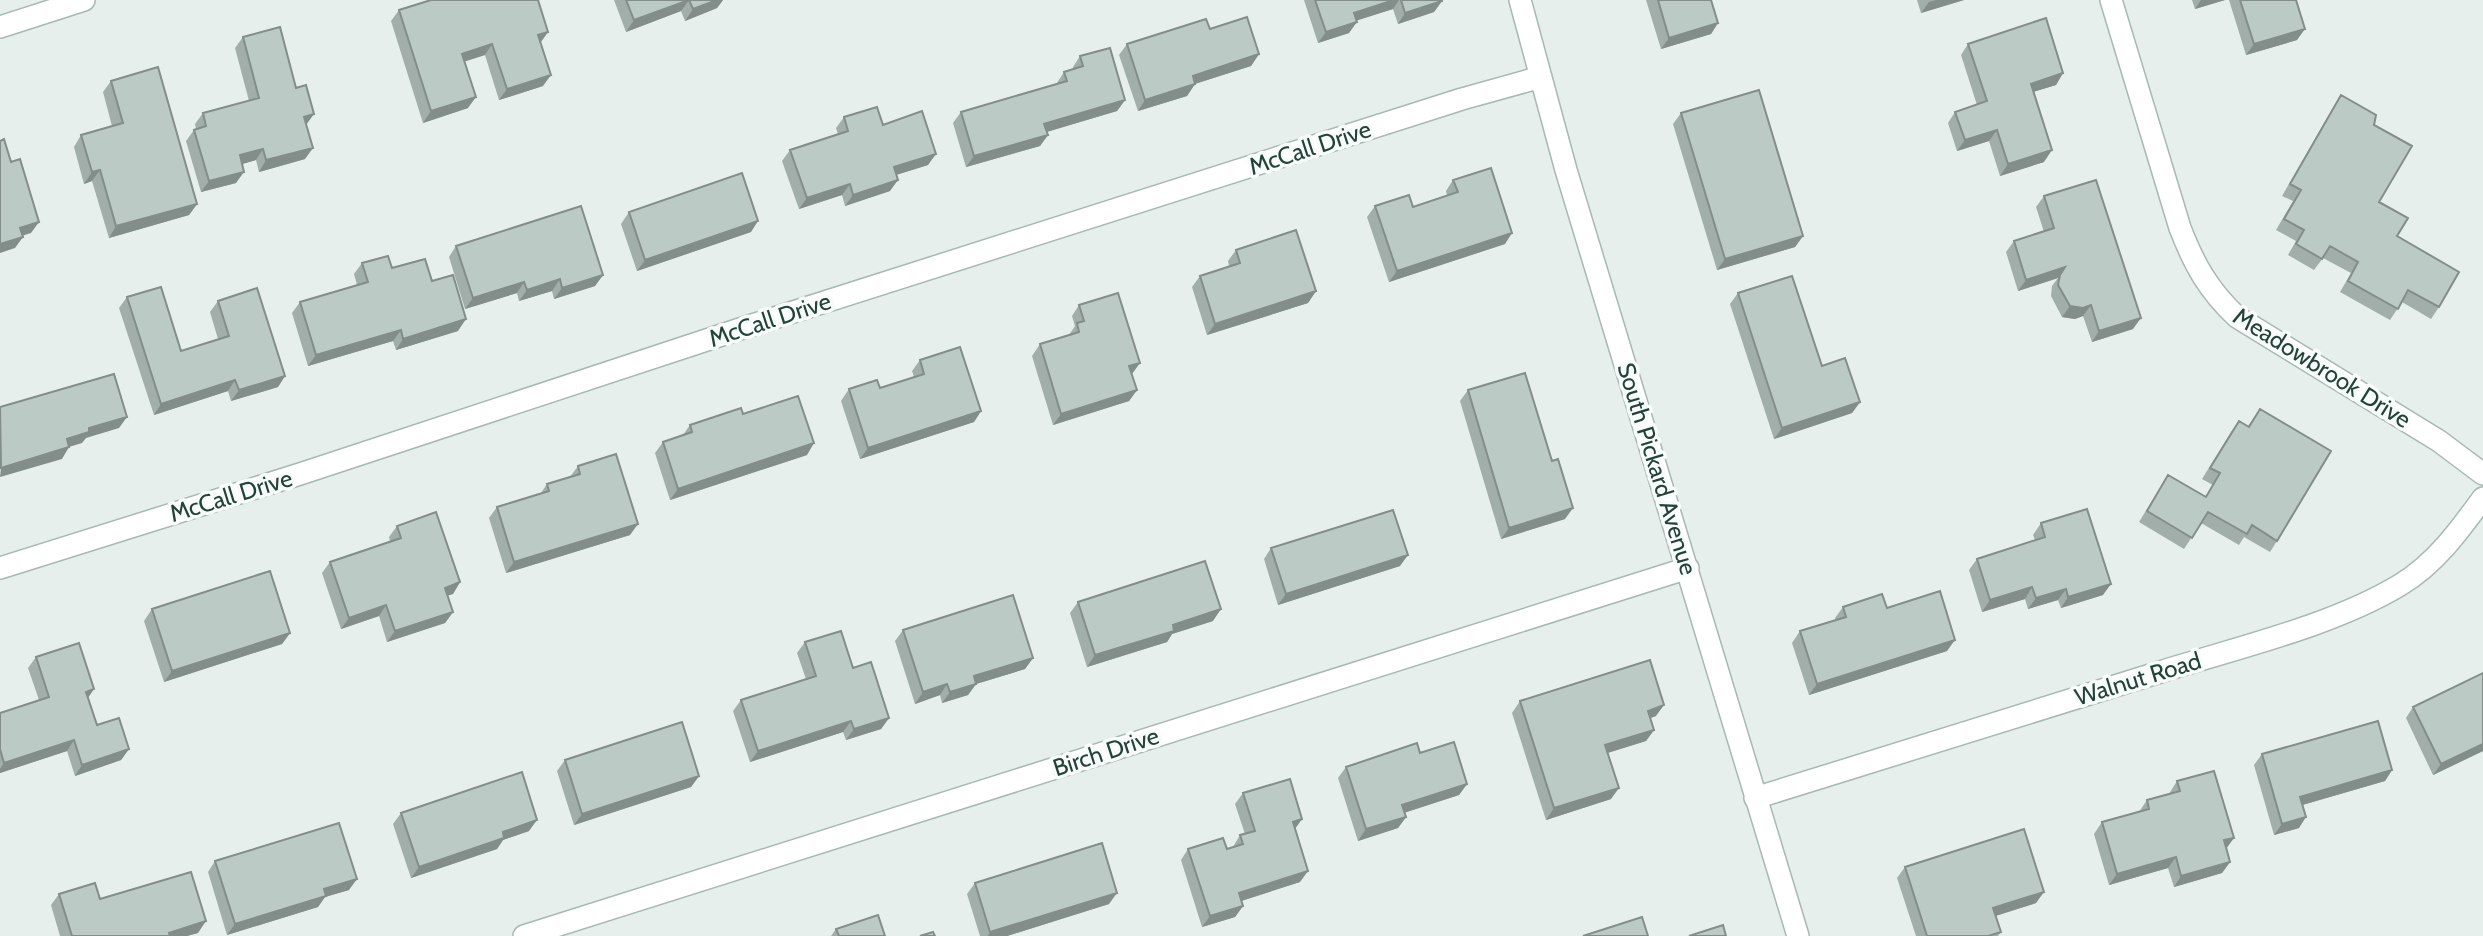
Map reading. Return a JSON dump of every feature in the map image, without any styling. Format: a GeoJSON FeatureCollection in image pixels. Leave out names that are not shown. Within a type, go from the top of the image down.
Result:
{"type":"FeatureCollection","features":[{"type":"Feature","properties":{"kind":"street"},"geometry":{"type":"LineString","coordinates":[[0,27],[81,0]]}},
{"type":"Feature","properties":{"kind":"street","name":"South Pickard Avenue"},"geometry":{"type":"LineString","coordinates":[[1520,0],[1566,170],[1798,936]]}},
{"type":"Feature","properties":{"kind":"street","name":"Meadowbrook Drive"},"geometry":{"type":"LineString","coordinates":[[2111,0],[2180,228],[2193,261],[2216,298],[2236,317],[2439,441],[2483,474]]}},
{"type":"Feature","properties":{"kind":"street","name":"McCall Drive"},"geometry":{"type":"LineString","coordinates":[[0,568],[313,470],[772,318],[1462,99],[1541,77]]}},
{"type":"Feature","properties":{"kind":"street","name":"Walnut Road"},"geometry":{"type":"LineString","coordinates":[[1755,799],[2237,648],[2354,608],[2402,584],[2429,564],[2457,534],[2483,498]]}},
{"type":"Feature","properties":{"kind":"street","name":"Birch Drive"},"geometry":{"type":"LineString","coordinates":[[524,936],[1688,568]]}},
{"type":"Feature","properties":{"kind":"building"},"geometry":{"type":"Polygon","coordinates":[[[431,0],[538,0],[548,32],[538,35],[551,75],[507,89],[492,44],[462,54],[476,97],[431,111],[399,10],[431,0]]]}},
{"type":"Feature","properties":{"kind":"building"},"geometry":{"type":"Polygon","coordinates":[[[626,0],[689,0],[634,20],[626,0]]]}},
{"type":"Feature","properties":{"kind":"building"},"geometry":{"type":"Polygon","coordinates":[[[689,0],[717,0],[693,9],[689,0]]]}},
{"type":"Feature","properties":{"kind":"building"},"geometry":{"type":"Polygon","coordinates":[[[1315,0],[1394,0],[1354,13],[1357,22],[1326,32],[1315,0]]]}},
{"type":"Feature","properties":{"kind":"building"},"geometry":{"type":"Polygon","coordinates":[[[1401,0],[1442,0],[1442,1],[1405,13],[1401,0]]]}},
{"type":"Feature","properties":{"kind":"building"},"geometry":{"type":"Polygon","coordinates":[[[1658,0],[1711,0],[1718,23],[1669,38],[1658,0]]]}},
{"type":"Feature","properties":{"kind":"building"},"geometry":{"type":"Polygon","coordinates":[[[2240,0],[2296,0],[2305,29],[2254,44],[2240,0]]]}},
{"type":"Feature","properties":{"kind":"building"},"geometry":{"type":"Polygon","coordinates":[[[1247,17],[1259,54],[1193,76],[1195,84],[1145,100],[1127,44],[1206,19],[1210,29],[1247,17]]]}},
{"type":"Feature","properties":{"kind":"building"},"geometry":{"type":"Polygon","coordinates":[[[2046,18],[2063,73],[2031,84],[2052,150],[2008,164],[1997,130],[1965,140],[1955,112],[1987,101],[1968,44],[2046,18]]]}},
{"type":"Feature","properties":{"kind":"building"},"geometry":{"type":"Polygon","coordinates":[[[280,27],[296,88],[306,85],[314,114],[304,117],[313,148],[266,160],[263,149],[240,155],[244,172],[209,181],[194,130],[206,126],[203,113],[259,98],[243,37],[280,27]]]}},
{"type":"Feature","properties":{"kind":"building"},"geometry":{"type":"Polygon","coordinates":[[[1110,48],[1125,100],[1044,124],[1048,135],[974,156],[961,112],[1067,81],[1064,72],[1083,66],[1080,56],[1110,48]]]}},
{"type":"Feature","properties":{"kind":"building"},"geometry":{"type":"Polygon","coordinates":[[[158,67],[197,204],[116,226],[100,170],[92,172],[81,135],[123,123],[111,81],[158,67]]]}},
{"type":"Feature","properties":{"kind":"building"},"geometry":{"type":"Polygon","coordinates":[[[1759,90],[1803,236],[1725,259],[1681,113],[1759,90]]]}},
{"type":"Feature","properties":{"kind":"building"},"geometry":{"type":"Polygon","coordinates":[[[2341,95],[2376,115],[2374,125],[2412,146],[2379,202],[2408,218],[2397,236],[2459,272],[2439,307],[2408,290],[2398,309],[2348,281],[2358,262],[2330,246],[2322,259],[2296,244],[2304,230],[2284,219],[2301,190],[2290,184],[2341,95]]]}},
{"type":"Feature","properties":{"kind":"building"},"geometry":{"type":"Polygon","coordinates":[[[877,107],[883,125],[922,111],[936,154],[894,167],[898,180],[853,195],[850,184],[807,198],[790,150],[848,131],[844,117],[877,107]]]}},
{"type":"Feature","properties":{"kind":"building"},"geometry":{"type":"Polygon","coordinates":[[[4,139],[11,162],[20,159],[39,222],[20,228],[23,237],[0,244],[0,141],[4,139]]]}},
{"type":"Feature","properties":{"kind":"building"},"geometry":{"type":"Polygon","coordinates":[[[1491,168],[1512,233],[1397,271],[1375,206],[1409,195],[1413,207],[1458,192],[1453,180],[1491,168]]]}},
{"type":"Feature","properties":{"kind":"building"},"geometry":{"type":"Polygon","coordinates":[[[742,173],[758,221],[645,260],[629,212],[742,173]]]}},
{"type":"Feature","properties":{"kind":"building"},"geometry":{"type":"Polygon","coordinates":[[[2096,180],[2141,318],[2099,331],[2091,305],[2083,308],[2070,306],[2058,285],[2065,267],[2026,280],[2014,241],[2054,228],[2044,196],[2096,180]]]}},
{"type":"Feature","properties":{"kind":"building"},"geometry":{"type":"Polygon","coordinates":[[[581,206],[603,275],[562,288],[560,279],[527,290],[524,282],[473,298],[456,246],[581,206]]]}},
{"type":"Feature","properties":{"kind":"building"},"geometry":{"type":"Polygon","coordinates":[[[1296,230],[1316,291],[1215,324],[1200,276],[1240,263],[1236,250],[1296,230]]]}},
{"type":"Feature","properties":{"kind":"building"},"geometry":{"type":"Polygon","coordinates":[[[388,256],[392,268],[425,259],[432,281],[453,275],[466,319],[403,339],[401,330],[316,355],[300,302],[368,282],[362,263],[388,256]]]}},
{"type":"Feature","properties":{"kind":"building"},"geometry":{"type":"Polygon","coordinates":[[[1792,276],[1822,366],[1845,358],[1860,402],[1782,428],[1738,293],[1792,276]]]}},
{"type":"Feature","properties":{"kind":"building"},"geometry":{"type":"Polygon","coordinates":[[[161,287],[181,351],[229,336],[218,301],[257,288],[285,376],[239,390],[235,380],[161,404],[127,297],[161,287]]]}},
{"type":"Feature","properties":{"kind":"building"},"geometry":{"type":"Polygon","coordinates":[[[1118,293],[1140,363],[1129,366],[1137,390],[1061,414],[1040,344],[1079,332],[1077,323],[1084,321],[1079,305],[1118,293]]]}},
{"type":"Feature","properties":{"kind":"building"},"geometry":{"type":"Polygon","coordinates":[[[960,347],[981,411],[868,448],[849,389],[877,380],[880,388],[924,374],[920,360],[960,347]]]}},
{"type":"Feature","properties":{"kind":"building"},"geometry":{"type":"Polygon","coordinates":[[[1525,373],[1552,461],[1558,459],[1573,508],[1509,528],[1468,390],[1525,373]]]}},
{"type":"Feature","properties":{"kind":"building"},"geometry":{"type":"Polygon","coordinates":[[[114,374],[127,417],[89,428],[89,432],[67,439],[69,447],[1,468],[0,407],[114,374]]]}},
{"type":"Feature","properties":{"kind":"building"},"geometry":{"type":"Polygon","coordinates":[[[798,396],[814,443],[678,489],[663,442],[692,432],[690,425],[741,408],[743,414],[798,396]]]}},
{"type":"Feature","properties":{"kind":"building"},"geometry":{"type":"Polygon","coordinates":[[[2260,409],[2331,451],[2277,541],[2252,525],[2247,534],[2208,512],[2192,538],[2147,511],[2168,475],[2206,497],[2220,473],[2210,468],[2239,421],[2249,427],[2260,409]]]}},
{"type":"Feature","properties":{"kind":"building"},"geometry":{"type":"Polygon","coordinates":[[[616,454],[638,524],[514,562],[497,507],[549,491],[547,484],[580,474],[578,466],[616,454]]]}},
{"type":"Feature","properties":{"kind":"building"},"geometry":{"type":"Polygon","coordinates":[[[2087,509],[2111,584],[2068,597],[2066,589],[2036,598],[2032,587],[1990,600],[1977,559],[2045,537],[2041,523],[2087,509]]]}},
{"type":"Feature","properties":{"kind":"building"},"geometry":{"type":"Polygon","coordinates":[[[1393,510],[1408,555],[1286,594],[1271,548],[1393,510]]]}},
{"type":"Feature","properties":{"kind":"building"},"geometry":{"type":"Polygon","coordinates":[[[436,512],[460,582],[445,588],[453,612],[395,631],[386,605],[349,618],[330,562],[401,538],[397,526],[436,512]]]}},
{"type":"Feature","properties":{"kind":"building"},"geometry":{"type":"Polygon","coordinates":[[[1205,561],[1221,609],[1173,625],[1174,631],[1095,655],[1078,602],[1205,561]]]}},
{"type":"Feature","properties":{"kind":"building"},"geometry":{"type":"Polygon","coordinates":[[[270,571],[290,633],[172,671],[152,609],[270,571]]]}},
{"type":"Feature","properties":{"kind":"building"},"geometry":{"type":"Polygon","coordinates":[[[1940,591],[1955,640],[1817,684],[1800,631],[1846,617],[1843,607],[1882,594],[1887,608],[1940,591]]]}},
{"type":"Feature","properties":{"kind":"building"},"geometry":{"type":"Polygon","coordinates":[[[1013,595],[1033,658],[974,676],[976,684],[950,692],[947,684],[923,692],[903,630],[1013,595]]]}},
{"type":"Feature","properties":{"kind":"building"},"geometry":{"type":"Polygon","coordinates":[[[841,631],[853,668],[871,662],[889,718],[854,729],[851,721],[758,751],[741,700],[816,676],[805,642],[841,631]]]}},
{"type":"Feature","properties":{"kind":"building"},"geometry":{"type":"Polygon","coordinates":[[[79,643],[94,689],[86,692],[97,725],[119,718],[129,749],[82,765],[74,740],[4,763],[0,749],[0,713],[49,697],[36,657],[79,643]]]}},
{"type":"Feature","properties":{"kind":"building"},"geometry":{"type":"Polygon","coordinates":[[[1650,660],[1664,705],[1648,711],[1654,730],[1605,745],[1619,788],[1554,808],[1520,701],[1650,660]]]}},
{"type":"Feature","properties":{"kind":"building"},"geometry":{"type":"Polygon","coordinates":[[[2483,673],[2483,744],[2441,764],[2413,707],[2483,673]]]}},
{"type":"Feature","properties":{"kind":"building"},"geometry":{"type":"Polygon","coordinates":[[[2378,721],[2392,770],[2300,797],[2306,817],[2282,824],[2262,754],[2378,721]]]}},
{"type":"Feature","properties":{"kind":"building"},"geometry":{"type":"Polygon","coordinates":[[[682,722],[699,776],[582,814],[565,760],[682,722]]]}},
{"type":"Feature","properties":{"kind":"building"},"geometry":{"type":"Polygon","coordinates":[[[1454,742],[1467,784],[1402,805],[1406,817],[1366,829],[1346,767],[1417,743],[1420,753],[1454,742]]]}},
{"type":"Feature","properties":{"kind":"building"},"geometry":{"type":"Polygon","coordinates":[[[2214,771],[2234,838],[2224,840],[2230,862],[2181,876],[2176,857],[2117,874],[2102,822],[2149,809],[2147,800],[2180,791],[2177,781],[2214,771]]]}},
{"type":"Feature","properties":{"kind":"building"},"geometry":{"type":"Polygon","coordinates":[[[522,772],[537,820],[503,832],[504,838],[419,867],[401,813],[522,772]]]}},
{"type":"Feature","properties":{"kind":"building"},"geometry":{"type":"Polygon","coordinates":[[[1290,779],[1302,819],[1293,822],[1308,871],[1239,893],[1243,906],[1210,916],[1188,849],[1223,838],[1227,849],[1243,844],[1240,835],[1255,831],[1243,793],[1290,779]]]}},
{"type":"Feature","properties":{"kind":"building"},"geometry":{"type":"Polygon","coordinates":[[[339,823],[357,879],[324,889],[326,896],[235,924],[215,861],[339,823]]]}},
{"type":"Feature","properties":{"kind":"building"},"geometry":{"type":"Polygon","coordinates":[[[2024,829],[2044,892],[1993,908],[2001,932],[1988,936],[1927,936],[1905,867],[2024,829]]]}},
{"type":"Feature","properties":{"kind":"building"},"geometry":{"type":"Polygon","coordinates":[[[1102,843],[1117,893],[990,932],[975,883],[1102,843]]]}},
{"type":"Feature","properties":{"kind":"building"},"geometry":{"type":"Polygon","coordinates":[[[191,872],[206,921],[169,933],[170,936],[72,936],[59,894],[95,883],[100,899],[191,872]]]}},
{"type":"Feature","properties":{"kind":"building"},"geometry":{"type":"Polygon","coordinates":[[[878,915],[885,936],[839,936],[836,929],[878,915]]]}},
{"type":"Feature","properties":{"kind":"building"},"geometry":{"type":"Polygon","coordinates":[[[1642,917],[1648,936],[1583,936],[1642,917]]]}},
{"type":"Feature","properties":{"kind":"building"},"geometry":{"type":"Polygon","coordinates":[[[1723,925],[1726,936],[1689,936],[1723,925]]]}}]}
